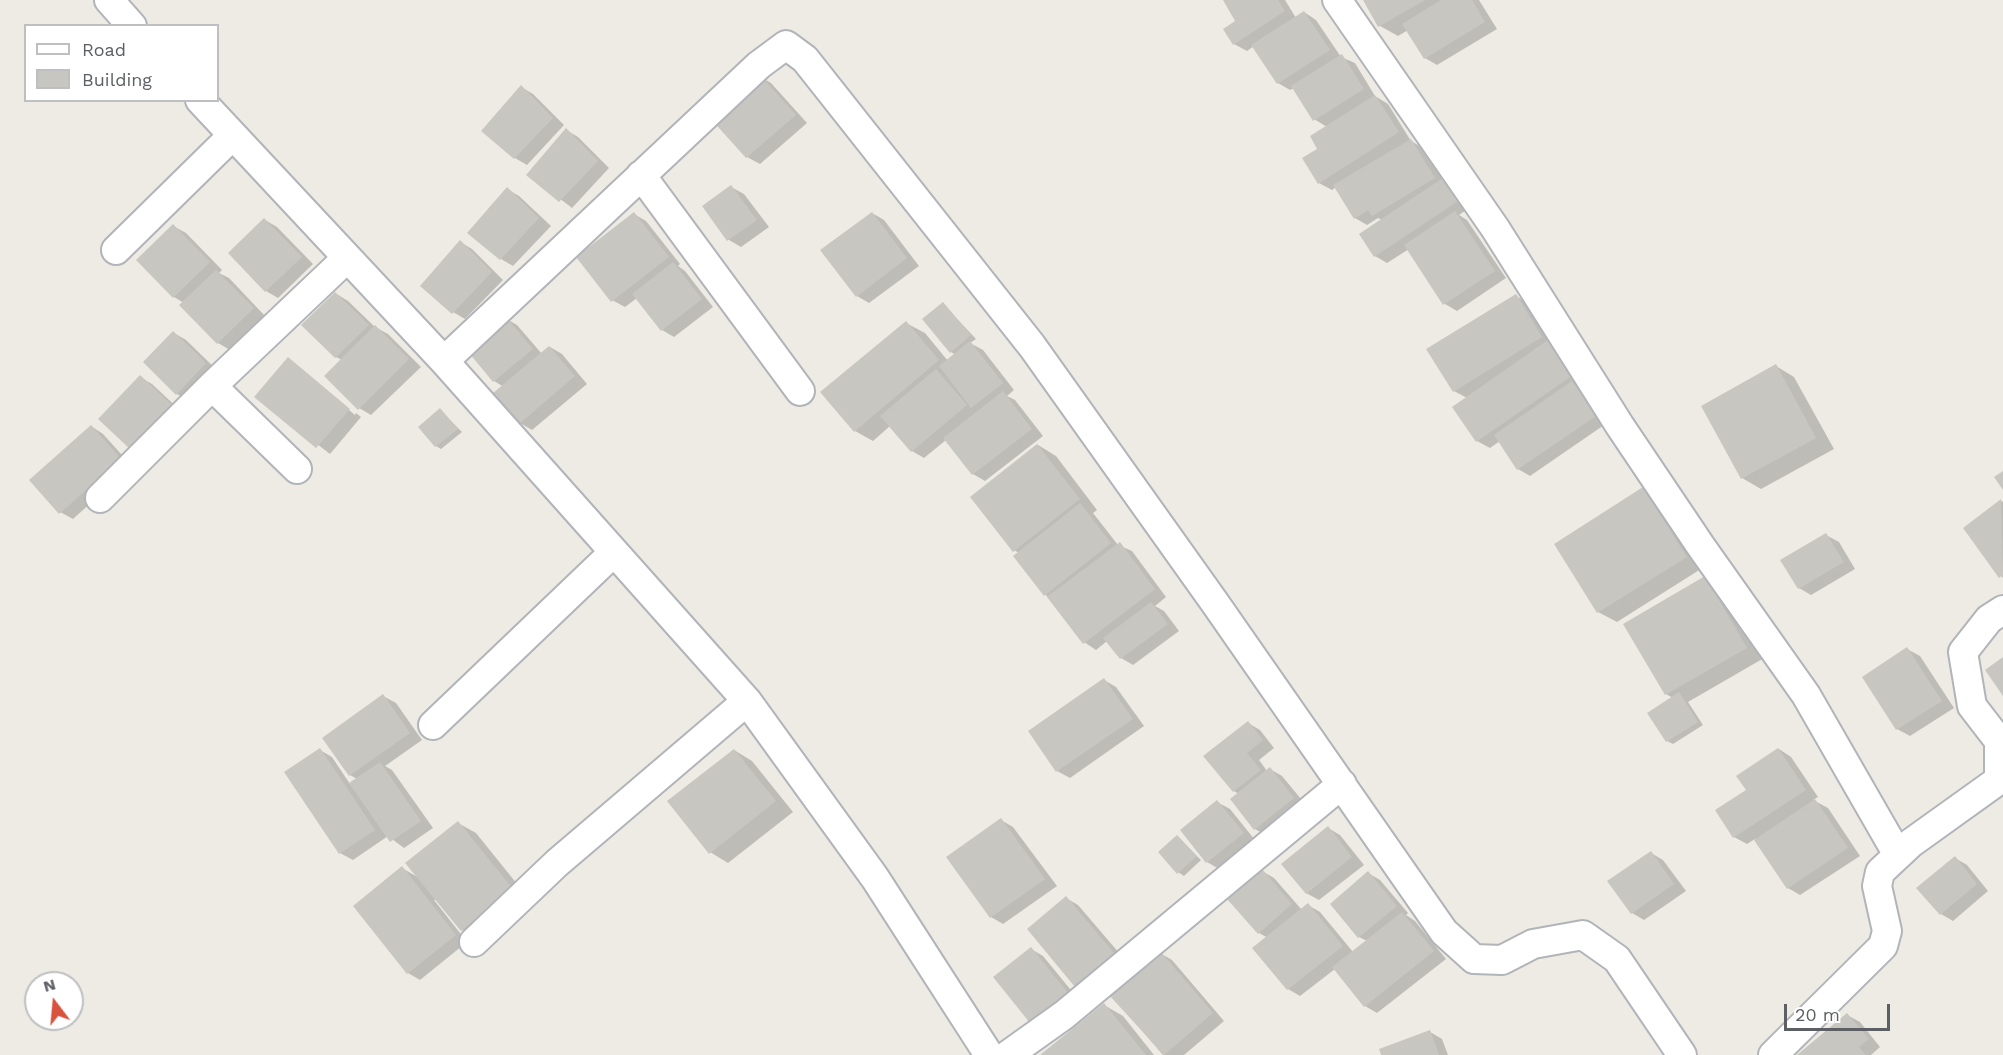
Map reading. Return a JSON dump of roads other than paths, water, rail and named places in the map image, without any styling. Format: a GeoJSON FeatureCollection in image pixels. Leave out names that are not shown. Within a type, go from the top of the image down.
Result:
{"type":"FeatureCollection","features":[{"type":"Feature","properties":{"kind":"street"},"geometry":{"type":"LineString","coordinates":[[109,0],[130,24]]}},
{"type":"Feature","properties":{"kind":"street"},"geometry":{"type":"LineString","coordinates":[[1337,0],[1495,228],[1620,426],[1700,545],[1806,694],[1899,855]]}},
{"type":"Feature","properties":{"kind":"street"},"geometry":{"type":"LineString","coordinates":[[444,361],[759,64],[786,45],[806,59],[1032,346],[1444,932],[1474,960],[1502,960],[1533,945],[1583,935],[1617,959],[1682,1055]]}},
{"type":"Feature","properties":{"kind":"street"},"geometry":{"type":"LineString","coordinates":[[202,102],[444,361],[747,701],[875,878],[989,1055]]}},
{"type":"Feature","properties":{"kind":"street"},"geometry":{"type":"LineString","coordinates":[[116,250],[232,136]]}},
{"type":"Feature","properties":{"kind":"street"},"geometry":{"type":"LineString","coordinates":[[641,175],[800,391]]}},
{"type":"Feature","properties":{"kind":"street"},"geometry":{"type":"LineString","coordinates":[[100,498],[212,386],[347,258]]}},
{"type":"Feature","properties":{"kind":"street"},"geometry":{"type":"LineString","coordinates":[[212,386],[297,469]]}},
{"type":"Feature","properties":{"kind":"street"},"geometry":{"type":"LineString","coordinates":[[433,725],[614,552]]}},
{"type":"Feature","properties":{"kind":"street"},"geometry":{"type":"LineString","coordinates":[[1773,1055],[1883,946],[1887,931],[1877,886],[1880,872],[1899,855],[1999,780],[1999,741],[1972,706],[1962,652],[1989,619],[2003,610]]}},
{"type":"Feature","properties":{"kind":"street"},"geometry":{"type":"LineString","coordinates":[[474,942],[557,863],[747,701]]}},
{"type":"Feature","properties":{"kind":"street"},"geometry":{"type":"LineString","coordinates":[[1008,1055],[1064,1016],[1342,784]]}}]}
